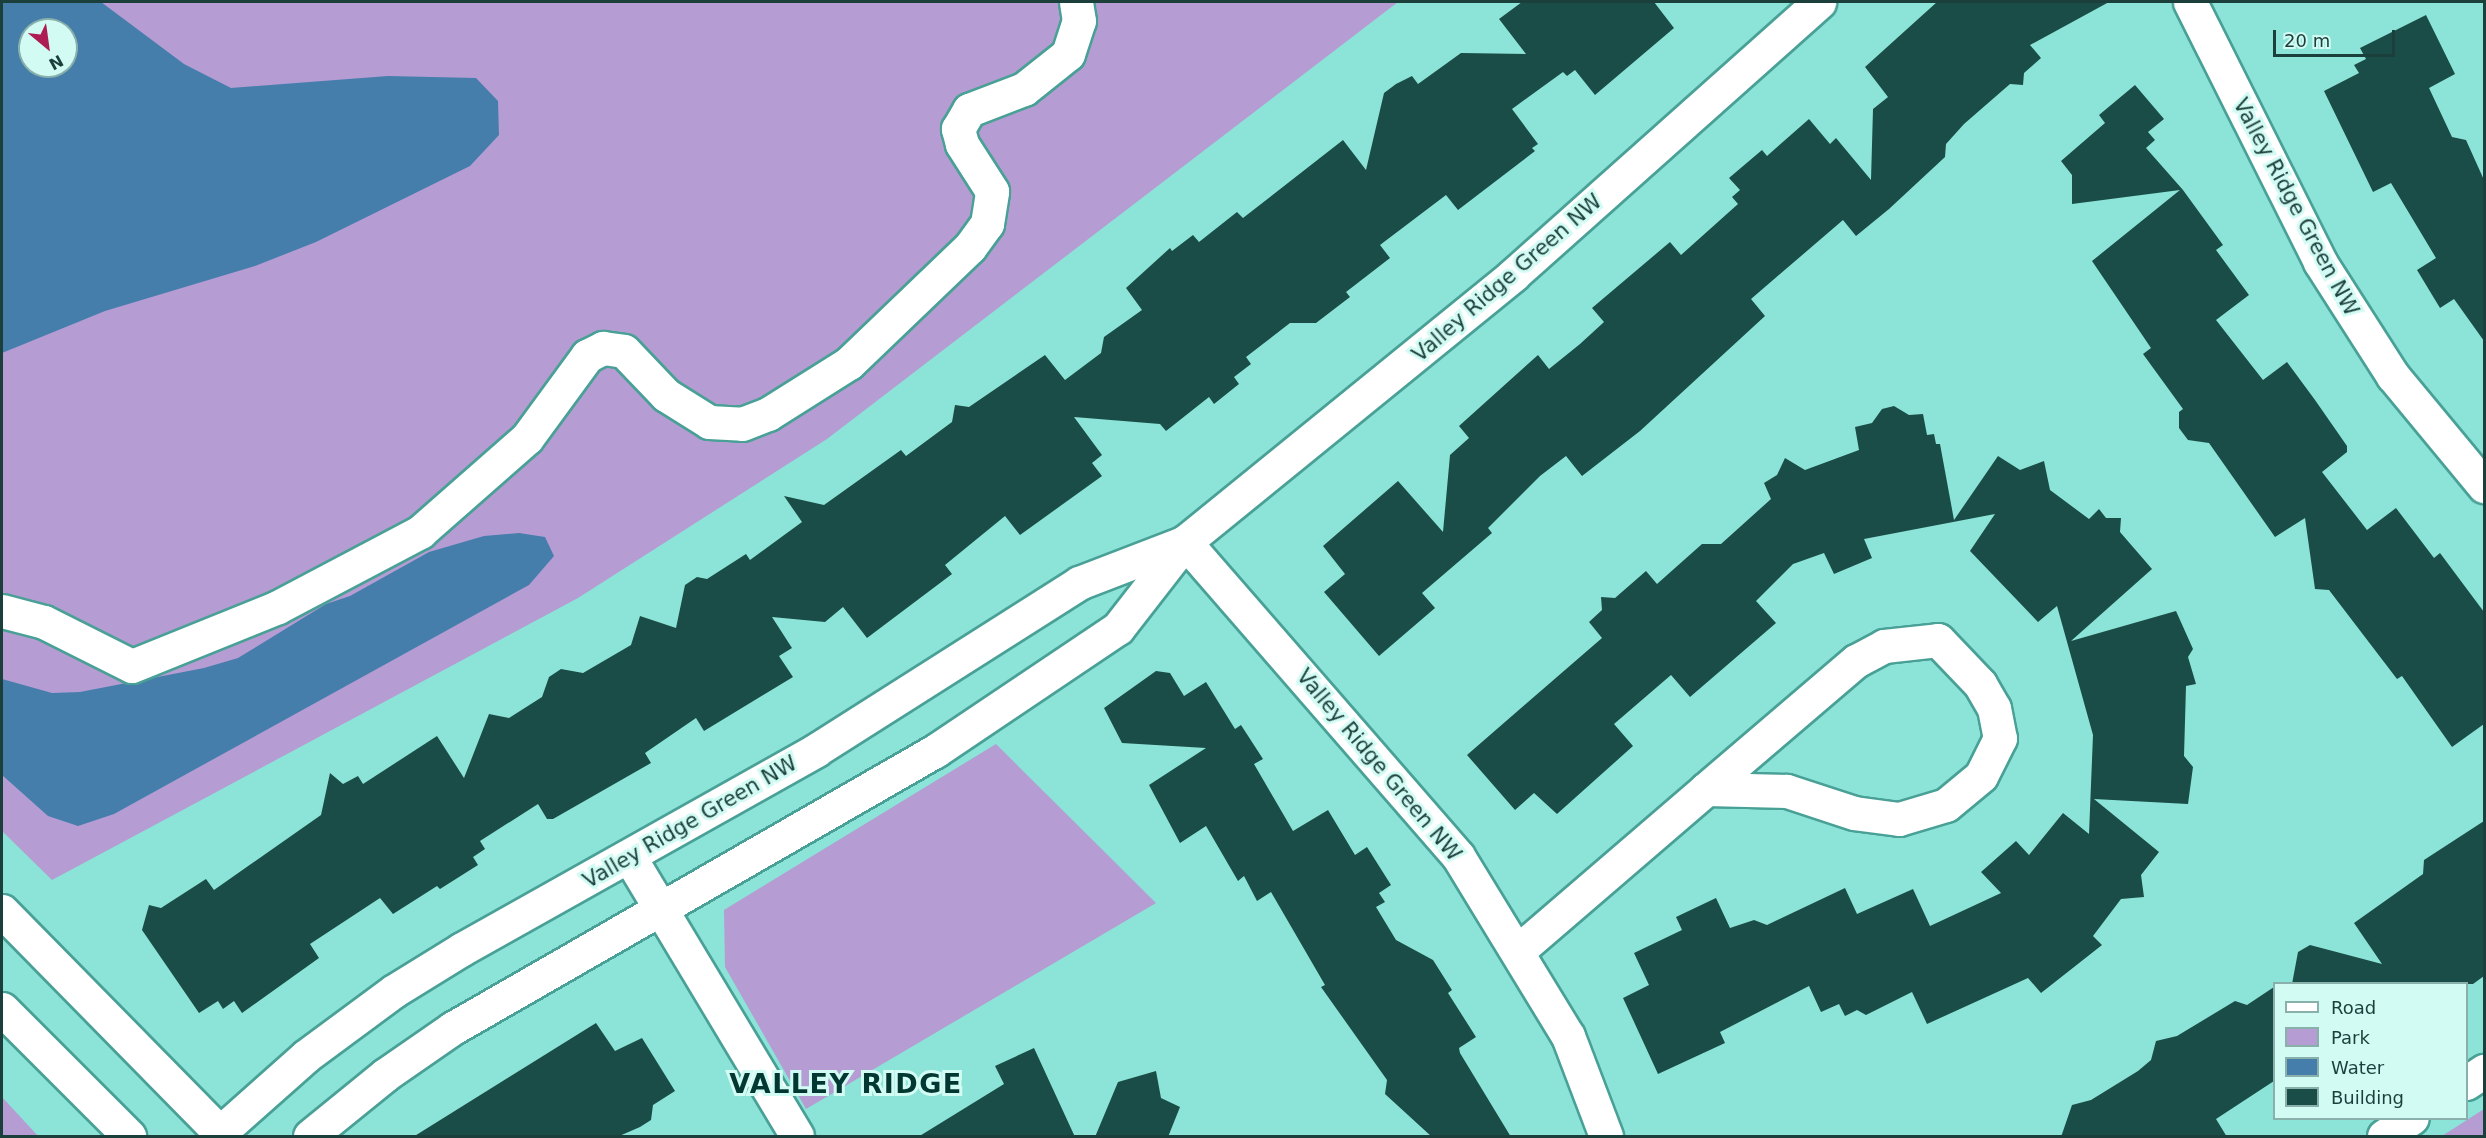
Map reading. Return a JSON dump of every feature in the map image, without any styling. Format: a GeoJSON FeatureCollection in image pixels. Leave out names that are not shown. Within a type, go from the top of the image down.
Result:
{"type":"FeatureCollection","features":[{"type":"Feature","properties":{"kind":"street"},"geometry":{"type":"LineString","coordinates":[[2,611],[44,622],[132,666],[278,607],[420,532],[527,438],[588,356],[603,348],[624,351],[666,395],[709,422],[742,424],[768,414],[849,363],[970,247],[987,224],[992,191],[962,144],[958,129],[969,110],[1024,89],[1068,54],[1079,21],[1076,2]]}},
{"type":"Feature","properties":{"kind":"street","name":"Valley Ridge Green NW"},"geometry":{"type":"LineString","coordinates":[[310,1137],[385,1075],[453,1028],[662,911],[935,751],[1118,628],[1185,542],[1513,275],[1819,2]]}},
{"type":"Feature","properties":{"kind":"street","name":"Valley Ridge Green NW"},"geometry":{"type":"LineString","coordinates":[[2190,2],[2320,262],[2393,375],[2484,486]]}},
{"type":"Feature","properties":{"kind":"street","name":"Valley Ridge Green NW"},"geometry":{"type":"LineString","coordinates":[[220,1135],[306,1056],[394,991],[816,750],[1079,583],[1185,542]]}},
{"type":"Feature","properties":{"kind":"street","name":"Valley Ridge Green NW"},"geometry":{"type":"LineString","coordinates":[[1185,542],[1420,809],[1519,950],[1568,1036],[1606,1137]]}},
{"type":"Feature","properties":{"kind":"street"},"geometry":{"type":"LineString","coordinates":[[1519,950],[1706,789],[1856,661],[1884,646],[1938,640],[1980,684],[1994,708],[2000,738],[1981,776],[1946,805],[1899,819],[1854,813],[1787,791],[1706,789]]}},
{"type":"Feature","properties":{"kind":"street"},"geometry":{"type":"LineString","coordinates":[[630,858],[797,1137]]}},
{"type":"Feature","properties":{"kind":"street"},"geometry":{"type":"LineString","coordinates":[[2,911],[220,1135]]}},
{"type":"Feature","properties":{"kind":"street"},"geometry":{"type":"LineString","coordinates":[[2,1009],[129,1137]]}},
{"type":"Feature","properties":{"kind":"street"},"geometry":{"type":"LineString","coordinates":[[2468,1082],[2484,1071]]}},
{"type":"Feature","properties":{"kind":"street"},"geometry":{"type":"LineString","coordinates":[[2384,1137],[2410,1120]]}},
{"type":"Feature","properties":{"kind":"green space"},"geometry":{"type":"Polygon","coordinates":[[[2,2],[1398,2],[827,439],[578,598],[52,880],[2,831],[2,2]]]}},
{"type":"Feature","properties":{"kind":"green space"},"geometry":{"type":"Polygon","coordinates":[[[996,744],[1156,903],[806,1109],[725,967],[724,910],[996,744]]]}},
{"type":"Feature","properties":{"kind":"green space"},"geometry":{"type":"Polygon","coordinates":[[[2,1097],[38,1136],[2,1136],[2,1097]]]}},
{"type":"Feature","properties":{"kind":"green space"},"geometry":{"type":"Polygon","coordinates":[[[2484,1109],[2484,1136],[2442,1136],[2468,1120],[2484,1109]]]}},
{"type":"Feature","properties":{"kind":"water"},"geometry":{"type":"Polygon","coordinates":[[[2,2],[101,2],[184,64],[231,88],[388,76],[476,78],[498,101],[499,135],[470,166],[316,242],[255,266],[105,311],[2,353],[2,2]]]}},
{"type":"Feature","properties":{"kind":"water"},"geometry":{"type":"Polygon","coordinates":[[[519,533],[545,537],[554,556],[529,585],[114,814],[78,826],[48,816],[2,775],[2,679],[52,693],[80,692],[204,668],[238,658],[326,604],[350,596],[429,552],[484,536],[519,533]]]}},
{"type":"Feature","properties":{"kind":"building"},"geometry":{"type":"Polygon","coordinates":[[[1522,2],[1654,2],[1674,28],[1595,95],[1575,70],[1567,76],[1563,72],[1512,109],[1538,144],[1532,148],[1535,151],[1458,210],[1446,195],[1380,245],[1390,258],[1346,292],[1350,297],[1316,323],[1290,323],[1246,357],[1251,364],[1234,377],[1239,384],[1214,404],[1209,397],[1166,431],[1160,424],[1074,417],[1102,455],[1092,463],[1102,476],[1020,535],[1005,516],[945,565],[952,574],[867,638],[843,607],[825,622],[772,617],[792,648],[779,656],[793,677],[704,731],[696,718],[645,753],[651,763],[553,819],[547,819],[538,804],[480,841],[485,849],[473,857],[478,865],[440,889],[437,886],[393,914],[380,898],[310,944],[319,958],[242,1013],[234,1001],[223,1009],[218,1001],[199,1013],[142,930],[149,905],[161,908],[206,879],[214,890],[321,815],[330,773],[343,784],[358,776],[363,784],[437,736],[464,778],[489,714],[509,718],[542,697],[549,677],[561,669],[583,673],[631,645],[640,616],[676,628],[685,585],[697,577],[707,579],[746,554],[750,560],[802,522],[784,496],[824,505],[901,450],[906,456],[952,422],[955,405],[969,407],[1045,355],[1065,380],[1101,353],[1104,337],[1142,310],[1126,288],[1170,248],[1172,251],[1193,235],[1199,242],[1237,212],[1243,218],[1343,140],[1366,170],[1384,93],[1396,84],[1412,76],[1418,84],[1461,53],[1526,54],[1499,19],[1522,2]]]}},
{"type":"Feature","properties":{"kind":"building"},"geometry":{"type":"Polygon","coordinates":[[[1937,2],[2109,2],[2030,45],[2041,58],[2024,73],[2023,85],[2010,84],[1964,124],[1946,144],[1945,157],[1889,209],[1856,236],[1843,220],[1751,299],[1765,316],[1640,431],[1582,476],[1566,456],[1540,476],[1488,528],[1492,533],[1422,593],[1435,608],[1379,656],[1324,592],[1345,574],[1323,546],[1398,481],[1443,532],[1450,455],[1469,438],[1459,426],[1538,355],[1549,369],[1580,344],[1604,322],[1592,308],[1670,242],[1681,255],[1738,204],[1732,197],[1740,190],[1729,178],[1762,150],[1767,156],[1809,119],[1830,144],[1836,138],[1871,180],[1873,109],[1888,97],[1865,67],[1937,2]]]}},
{"type":"Feature","properties":{"kind":"building"},"geometry":{"type":"Polygon","coordinates":[[[2426,15],[2455,74],[2429,88],[2452,137],[2466,140],[2484,180],[2484,341],[2454,299],[2440,308],[2417,270],[2436,258],[2391,183],[2373,192],[2324,91],[2359,73],[2354,65],[2366,59],[2360,48],[2426,15]]]}},
{"type":"Feature","properties":{"kind":"building"},"geometry":{"type":"Polygon","coordinates":[[[2135,85],[2164,119],[2148,132],[2155,140],[2146,148],[2183,190],[2223,245],[2216,250],[2249,295],[2216,320],[2263,380],[2287,362],[2315,400],[2347,446],[2347,452],[2322,472],[2367,530],[2396,508],[2434,558],[2440,553],[2484,612],[2484,724],[2452,747],[2402,676],[2397,679],[2329,590],[2315,589],[2305,518],[2275,537],[2209,443],[2188,440],[2179,428],[2179,412],[2183,409],[2143,354],[2151,348],[2092,261],[2180,190],[2072,204],[2072,175],[2061,161],[2105,123],[2099,115],[2135,85]]]}},
{"type":"Feature","properties":{"kind":"building"},"geometry":{"type":"Polygon","coordinates":[[[1894,406],[1909,415],[1923,414],[1927,435],[1934,434],[1936,444],[1940,444],[1954,520],[1998,456],[2020,470],[2044,461],[2050,490],[2089,519],[2099,509],[2106,518],[2121,518],[2120,532],[2152,569],[2071,641],[2176,611],[2193,649],[2188,657],[2196,684],[2186,686],[2184,756],[2193,767],[2188,804],[2094,799],[2159,852],[2141,875],[2144,897],[2121,899],[2093,936],[2102,945],[2041,993],[2028,978],[1927,1024],[1912,992],[1866,1015],[1857,1010],[1845,1016],[1839,1004],[1821,1012],[1809,986],[1720,1032],[1725,1043],[1658,1074],[1623,998],[1649,985],[1634,953],[1682,930],[1676,917],[1716,898],[1730,928],[1754,920],[1767,925],[1845,888],[1857,914],[1913,889],[1930,926],[2001,893],[1981,872],[2016,841],[2029,855],[2063,813],[2089,834],[2093,735],[2057,606],[2038,622],[1970,551],[1995,514],[1864,539],[1872,558],[1834,574],[1824,553],[1793,564],[1756,601],[1776,623],[1690,697],[1671,675],[1614,724],[1633,746],[1557,814],[1534,793],[1515,810],[1467,755],[1602,638],[1589,622],[1602,610],[1601,597],[1615,598],[1646,571],[1657,584],[1702,544],[1721,544],[1771,499],[1764,483],[1777,475],[1785,458],[1805,470],[1859,450],[1855,427],[1872,423],[1882,409],[1894,406]]]}},
{"type":"Feature","properties":{"kind":"building"},"geometry":{"type":"Polygon","coordinates":[[[1156,671],[1170,673],[1184,696],[1206,682],[1235,729],[1241,725],[1263,759],[1254,764],[1293,831],[1328,810],[1355,855],[1367,847],[1391,885],[1379,893],[1385,902],[1376,907],[1396,940],[1433,960],[1452,990],[1448,993],[1476,1037],[1459,1048],[1460,1053],[1511,1137],[1432,1137],[1385,1094],[1387,1080],[1321,987],[1325,985],[1271,892],[1257,901],[1244,876],[1238,881],[1206,826],[1180,843],[1149,785],[1206,748],[1122,743],[1104,708],[1156,671]]]}},
{"type":"Feature","properties":{"kind":"building"},"geometry":{"type":"Polygon","coordinates":[[[2484,821],[2484,976],[2473,984],[2468,984],[2468,982],[2292,982],[2298,952],[2310,945],[2382,964],[2354,923],[2423,874],[2424,860],[2484,821]]]}},
{"type":"Feature","properties":{"kind":"building"},"geometry":{"type":"Polygon","coordinates":[[[2273,988],[2273,1082],[2216,1119],[2227,1137],[2061,1137],[2072,1105],[2091,1100],[2138,1071],[2151,1060],[2156,1041],[2177,1036],[2235,1001],[2247,1005],[2273,988]]]}},
{"type":"Feature","properties":{"kind":"building"},"geometry":{"type":"Polygon","coordinates":[[[596,1023],[615,1051],[642,1038],[675,1091],[653,1105],[651,1120],[640,1127],[617,1137],[413,1137],[596,1023]]]}},
{"type":"Feature","properties":{"kind":"building"},"geometry":{"type":"Polygon","coordinates":[[[1034,1048],[1075,1137],[918,1137],[1004,1084],[995,1066],[1034,1048]]]}},
{"type":"Feature","properties":{"kind":"building"},"geometry":{"type":"Polygon","coordinates":[[[1156,1071],[1161,1098],[1180,1107],[1168,1137],[1095,1137],[1118,1082],[1156,1071]]]}},
{"type":"Feature","properties":{"kind":"district","name":"VALLEY RIDGE"},"geometry":{"type":"Point","coordinates":[846,1084]}}]}
